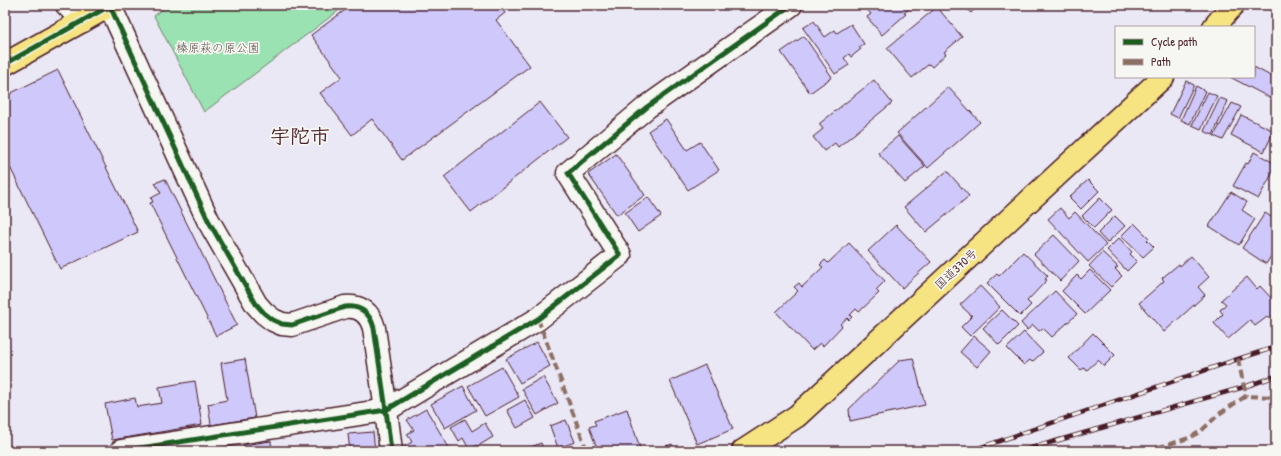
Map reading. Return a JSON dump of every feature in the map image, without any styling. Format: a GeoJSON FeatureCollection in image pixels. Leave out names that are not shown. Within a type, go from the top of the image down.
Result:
{"type":"FeatureCollection","features":[{"type":"Feature","properties":{"kind":"main road"},"geometry":{"type":"LineString","coordinates":[[5,64],[110,5]]}},
{"type":"Feature","properties":{"kind":"main road"},"geometry":{"type":"LineString","coordinates":[[1215,26],[1233,5]]}},
{"type":"Feature","properties":{"kind":"main road","name":"国道370号"},"geometry":{"type":"LineString","coordinates":[[743,451],[797,416],[1161,78]]}},
{"type":"Feature","properties":{"kind":"street"},"geometry":{"type":"LineString","coordinates":[[67,5],[83,21]]}},
{"type":"Feature","properties":{"kind":"street"},"geometry":{"type":"LineString","coordinates":[[110,5],[208,220],[256,304],[273,320],[282,324],[292,325],[352,306],[365,311],[372,321],[391,451]]}},
{"type":"Feature","properties":{"kind":"street"},"geometry":{"type":"LineString","coordinates":[[127,451],[386,410],[538,319],[620,255],[568,173],[647,107],[791,5]]}},
{"type":"Feature","properties":{"kind":"green space","name":"榛原萩の原公園"},"geometry":{"type":"Polygon","coordinates":[[[168,5],[346,5],[204,112],[154,16],[168,5]]]}},
{"type":"Feature","properties":{"kind":"building"},"geometry":{"type":"Polygon","coordinates":[[[352,5],[499,5],[505,13],[496,20],[530,66],[402,160],[372,119],[352,135],[320,93],[342,77],[311,35],[352,5]]]}},
{"type":"Feature","properties":{"kind":"building"},"geometry":{"type":"Polygon","coordinates":[[[863,5],[907,5],[910,8],[904,13],[906,14],[882,35],[867,17],[871,14],[863,5]]]}},
{"type":"Feature","properties":{"kind":"building"},"geometry":{"type":"Polygon","coordinates":[[[962,5],[978,5],[971,13],[962,5]]]}},
{"type":"Feature","properties":{"kind":"building"},"geometry":{"type":"Polygon","coordinates":[[[937,7],[962,37],[944,52],[946,54],[932,67],[929,64],[912,78],[887,48],[937,7]]]}},
{"type":"Feature","properties":{"kind":"building"},"geometry":{"type":"Polygon","coordinates":[[[814,21],[825,37],[835,30],[837,33],[851,24],[864,44],[859,47],[861,49],[851,57],[849,54],[844,58],[849,65],[835,74],[803,28],[814,21]]]}},
{"type":"Feature","properties":{"kind":"building"},"geometry":{"type":"Polygon","coordinates":[[[804,36],[832,77],[810,93],[781,52],[804,36]]]}},
{"type":"Feature","properties":{"kind":"building"},"geometry":{"type":"Polygon","coordinates":[[[1255,68],[1276,79],[1276,101],[1232,78],[1255,78],[1255,68]]]}},
{"type":"Feature","properties":{"kind":"building"},"geometry":{"type":"Polygon","coordinates":[[[58,70],[138,232],[60,269],[5,157],[5,96],[58,70]]]}},
{"type":"Feature","properties":{"kind":"building"},"geometry":{"type":"Polygon","coordinates":[[[874,80],[892,103],[838,147],[835,143],[824,151],[813,137],[823,129],[819,124],[874,80]]]}},
{"type":"Feature","properties":{"kind":"building"},"geometry":{"type":"Polygon","coordinates":[[[1186,81],[1194,85],[1178,118],[1170,114],[1186,81]]]}},
{"type":"Feature","properties":{"kind":"building"},"geometry":{"type":"Polygon","coordinates":[[[1196,86],[1205,91],[1190,124],[1181,120],[1196,86]]]}},
{"type":"Feature","properties":{"kind":"building"},"geometry":{"type":"Polygon","coordinates":[[[948,87],[980,122],[928,168],[897,133],[948,87]]]}},
{"type":"Feature","properties":{"kind":"building"},"geometry":{"type":"Polygon","coordinates":[[[1208,92],[1217,96],[1201,129],[1192,125],[1208,92]]]}},
{"type":"Feature","properties":{"kind":"building"},"geometry":{"type":"Polygon","coordinates":[[[1220,98],[1228,101],[1213,135],[1204,131],[1220,98]]]}},
{"type":"Feature","properties":{"kind":"building"},"geometry":{"type":"Polygon","coordinates":[[[540,102],[567,137],[471,212],[444,177],[540,102]]]}},
{"type":"Feature","properties":{"kind":"building"},"geometry":{"type":"Polygon","coordinates":[[[1232,103],[1241,107],[1223,140],[1214,136],[1232,103]]]}},
{"type":"Feature","properties":{"kind":"building"},"geometry":{"type":"Polygon","coordinates":[[[1241,115],[1274,131],[1264,152],[1231,135],[1241,115]]]}},
{"type":"Feature","properties":{"kind":"building"},"geometry":{"type":"Polygon","coordinates":[[[666,119],[687,150],[700,142],[719,170],[688,190],[648,131],[666,119]]]}},
{"type":"Feature","properties":{"kind":"building"},"geometry":{"type":"Polygon","coordinates":[[[898,136],[925,166],[905,183],[878,153],[898,136]]]}},
{"type":"Feature","properties":{"kind":"building"},"geometry":{"type":"Polygon","coordinates":[[[1254,152],[1276,164],[1276,167],[1258,199],[1233,186],[1246,163],[1248,164],[1254,152]]]}},
{"type":"Feature","properties":{"kind":"building"},"geometry":{"type":"Polygon","coordinates":[[[616,154],[645,195],[617,215],[588,174],[616,154]]]}},
{"type":"Feature","properties":{"kind":"building"},"geometry":{"type":"Polygon","coordinates":[[[947,171],[969,196],[926,232],[904,207],[947,171]]]}},
{"type":"Feature","properties":{"kind":"building"},"geometry":{"type":"Polygon","coordinates":[[[165,179],[237,325],[216,336],[150,203],[153,202],[151,198],[161,193],[155,183],[165,179]]]}},
{"type":"Feature","properties":{"kind":"building"},"geometry":{"type":"Polygon","coordinates":[[[1088,180],[1099,191],[1081,209],[1069,197],[1088,180]]]}},
{"type":"Feature","properties":{"kind":"building"},"geometry":{"type":"Polygon","coordinates":[[[1231,192],[1247,202],[1242,210],[1255,219],[1239,245],[1209,226],[1231,192]]]}},
{"type":"Feature","properties":{"kind":"building"},"geometry":{"type":"Polygon","coordinates":[[[648,197],[661,216],[638,232],[625,213],[648,197]]]}},
{"type":"Feature","properties":{"kind":"building"},"geometry":{"type":"Polygon","coordinates":[[[1100,198],[1112,210],[1094,228],[1082,216],[1100,198]]]}},
{"type":"Feature","properties":{"kind":"building"},"geometry":{"type":"Polygon","coordinates":[[[1060,208],[1069,218],[1075,212],[1106,245],[1088,262],[1048,219],[1060,208]]]}},
{"type":"Feature","properties":{"kind":"building"},"geometry":{"type":"Polygon","coordinates":[[[1265,213],[1276,220],[1276,248],[1266,264],[1242,248],[1265,213]]]}},
{"type":"Feature","properties":{"kind":"building"},"geometry":{"type":"Polygon","coordinates":[[[1115,216],[1125,226],[1107,243],[1098,233],[1115,216]]]}},
{"type":"Feature","properties":{"kind":"building"},"geometry":{"type":"Polygon","coordinates":[[[1134,223],[1149,238],[1147,240],[1154,247],[1143,257],[1121,236],[1134,223]]]}},
{"type":"Feature","properties":{"kind":"building"},"geometry":{"type":"Polygon","coordinates":[[[896,225],[931,262],[902,288],[868,251],[896,225]]]}},
{"type":"Feature","properties":{"kind":"building"},"geometry":{"type":"Polygon","coordinates":[[[1054,235],[1079,261],[1060,281],[1034,254],[1054,235]]]}},
{"type":"Feature","properties":{"kind":"building"},"geometry":{"type":"Polygon","coordinates":[[[1119,238],[1132,252],[1130,254],[1137,261],[1127,271],[1107,250],[1119,238]]]}},
{"type":"Feature","properties":{"kind":"building"},"geometry":{"type":"Polygon","coordinates":[[[849,243],[885,281],[876,290],[879,293],[859,312],[856,309],[850,315],[852,317],[849,320],[847,318],[840,324],[842,326],[823,346],[820,343],[812,350],[776,312],[798,291],[794,287],[799,283],[802,287],[823,267],[820,265],[825,260],[828,263],[849,243]]]}},
{"type":"Feature","properties":{"kind":"building"},"geometry":{"type":"Polygon","coordinates":[[[1023,252],[1048,276],[1045,279],[1047,280],[1027,301],[1031,305],[1020,316],[987,283],[997,274],[999,276],[1023,252]]]}},
{"type":"Feature","properties":{"kind":"building"},"geometry":{"type":"Polygon","coordinates":[[[1102,252],[1118,267],[1115,269],[1122,276],[1111,287],[1089,266],[1102,252]]]}},
{"type":"Feature","properties":{"kind":"building"},"geometry":{"type":"Polygon","coordinates":[[[1191,256],[1209,277],[1198,287],[1205,295],[1164,332],[1139,303],[1164,281],[1162,278],[1179,264],[1180,266],[1191,256]]]}},
{"type":"Feature","properties":{"kind":"building"},"geometry":{"type":"Polygon","coordinates":[[[1090,270],[1110,290],[1085,314],[1062,291],[1077,275],[1081,279],[1090,270]]]}},
{"type":"Feature","properties":{"kind":"building"},"geometry":{"type":"Polygon","coordinates":[[[1247,277],[1257,289],[1260,286],[1273,300],[1276,297],[1276,314],[1275,313],[1269,319],[1267,317],[1255,326],[1250,320],[1228,339],[1214,323],[1223,314],[1220,310],[1226,304],[1221,300],[1247,277]]]}},
{"type":"Feature","properties":{"kind":"building"},"geometry":{"type":"Polygon","coordinates":[[[980,286],[1000,307],[970,336],[961,327],[972,316],[960,305],[980,286]]]}},
{"type":"Feature","properties":{"kind":"building"},"geometry":{"type":"Polygon","coordinates":[[[1055,291],[1077,314],[1052,337],[1043,328],[1039,331],[1033,325],[1027,330],[1021,323],[1055,291]]]}},
{"type":"Feature","properties":{"kind":"building"},"geometry":{"type":"Polygon","coordinates":[[[1002,310],[1018,326],[999,345],[983,328],[1002,310]]]}},
{"type":"Feature","properties":{"kind":"building"},"geometry":{"type":"Polygon","coordinates":[[[1024,332],[1043,352],[1032,362],[1030,360],[1024,365],[1007,348],[1024,332]]]}},
{"type":"Feature","properties":{"kind":"building"},"geometry":{"type":"Polygon","coordinates":[[[1093,333],[1115,355],[1104,366],[1098,360],[1087,370],[1084,368],[1081,370],[1069,358],[1093,333]]]}},
{"type":"Feature","properties":{"kind":"building"},"geometry":{"type":"Polygon","coordinates":[[[974,336],[991,351],[977,367],[960,352],[974,336]]]}},
{"type":"Feature","properties":{"kind":"building"},"geometry":{"type":"Polygon","coordinates":[[[537,342],[550,366],[520,383],[506,359],[537,342]]]}},
{"type":"Feature","properties":{"kind":"building"},"geometry":{"type":"Polygon","coordinates":[[[913,358],[925,405],[850,421],[849,409],[900,360],[913,358]]]}},
{"type":"Feature","properties":{"kind":"building"},"geometry":{"type":"Polygon","coordinates":[[[245,359],[255,418],[211,425],[208,404],[227,400],[221,363],[245,359]]]}},
{"type":"Feature","properties":{"kind":"building"},"geometry":{"type":"Polygon","coordinates":[[[705,365],[733,429],[697,444],[670,381],[705,365]]]}},
{"type":"Feature","properties":{"kind":"building"},"geometry":{"type":"Polygon","coordinates":[[[502,367],[519,397],[485,416],[468,386],[502,367]]]}},
{"type":"Feature","properties":{"kind":"building"},"geometry":{"type":"Polygon","coordinates":[[[543,377],[558,403],[537,415],[522,389],[543,377]]]}},
{"type":"Feature","properties":{"kind":"building"},"geometry":{"type":"Polygon","coordinates":[[[195,381],[202,425],[112,440],[105,404],[135,398],[137,407],[162,403],[159,387],[195,381]]]}},
{"type":"Feature","properties":{"kind":"building"},"geometry":{"type":"Polygon","coordinates":[[[463,386],[476,410],[445,428],[431,404],[463,386]]]}},
{"type":"Feature","properties":{"kind":"building"},"geometry":{"type":"Polygon","coordinates":[[[525,400],[535,418],[517,428],[507,410],[525,400]]]}},
{"type":"Feature","properties":{"kind":"building"},"geometry":{"type":"Polygon","coordinates":[[[426,409],[451,451],[408,451],[405,446],[412,442],[407,434],[414,430],[407,420],[426,409]]]}},
{"type":"Feature","properties":{"kind":"building"},"geometry":{"type":"Polygon","coordinates":[[[627,409],[641,451],[598,451],[589,427],[596,425],[594,421],[627,409]]]}},
{"type":"Feature","properties":{"kind":"building"},"geometry":{"type":"Polygon","coordinates":[[[465,419],[472,431],[485,423],[493,437],[478,446],[477,445],[469,449],[463,438],[459,441],[451,427],[465,419]]]}},
{"type":"Feature","properties":{"kind":"building"},"geometry":{"type":"Polygon","coordinates":[[[566,420],[575,442],[558,448],[550,426],[566,420]]]}},
{"type":"Feature","properties":{"kind":"building"},"geometry":{"type":"Polygon","coordinates":[[[373,432],[375,451],[350,451],[348,434],[373,432]]]}},
{"type":"Feature","properties":{"kind":"building"},"geometry":{"type":"Polygon","coordinates":[[[271,441],[272,451],[244,451],[243,445],[271,441]]]}},
{"type":"Feature","properties":{"kind":"building"},"geometry":{"type":"Polygon","coordinates":[[[541,443],[544,451],[521,451],[541,443]]]}},
{"type":"Feature","properties":{"kind":"building"},"geometry":{"type":"Polygon","coordinates":[[[672,444],[674,451],[652,451],[672,444]]]}},
{"type":"Feature","properties":{"kind":"railway"},"geometry":{"type":"LineString","coordinates":[[970,451],[1276,347]]}},
{"type":"Feature","properties":{"kind":"railway"},"geometry":{"type":"LineString","coordinates":[[1021,451],[1244,387],[1276,376]]}},
{"type":"Feature","properties":{"kind":"marked path"},"geometry":{"type":"LineString","coordinates":[[538,319],[587,451]]}},
{"type":"Feature","properties":{"kind":"marked path"},"geometry":{"type":"LineString","coordinates":[[1238,359],[1246,396]]}},
{"type":"Feature","properties":{"kind":"marked path"},"geometry":{"type":"LineString","coordinates":[[1146,451],[1189,438],[1201,431],[1219,414],[1246,396],[1276,397]]}},
{"type":"Feature","properties":{"kind":"cycle path"},"geometry":{"type":"LineString","coordinates":[[5,64],[111,5]]}},
{"type":"Feature","properties":{"kind":"cycle path"},"geometry":{"type":"LineString","coordinates":[[121,451],[386,410],[538,319],[620,255],[568,173],[647,107],[791,5]]}},
{"type":"Feature","properties":{"kind":"cycle path"},"geometry":{"type":"LineString","coordinates":[[110,6],[208,220],[256,304],[273,320],[282,324],[292,325],[345,307],[355,307],[360,309],[370,318],[374,328],[391,451]]}},
{"type":"Feature","properties":{"kind":"district","name":"宇陀市"},"geometry":{"type":"Point","coordinates":[300,136]}}]}
